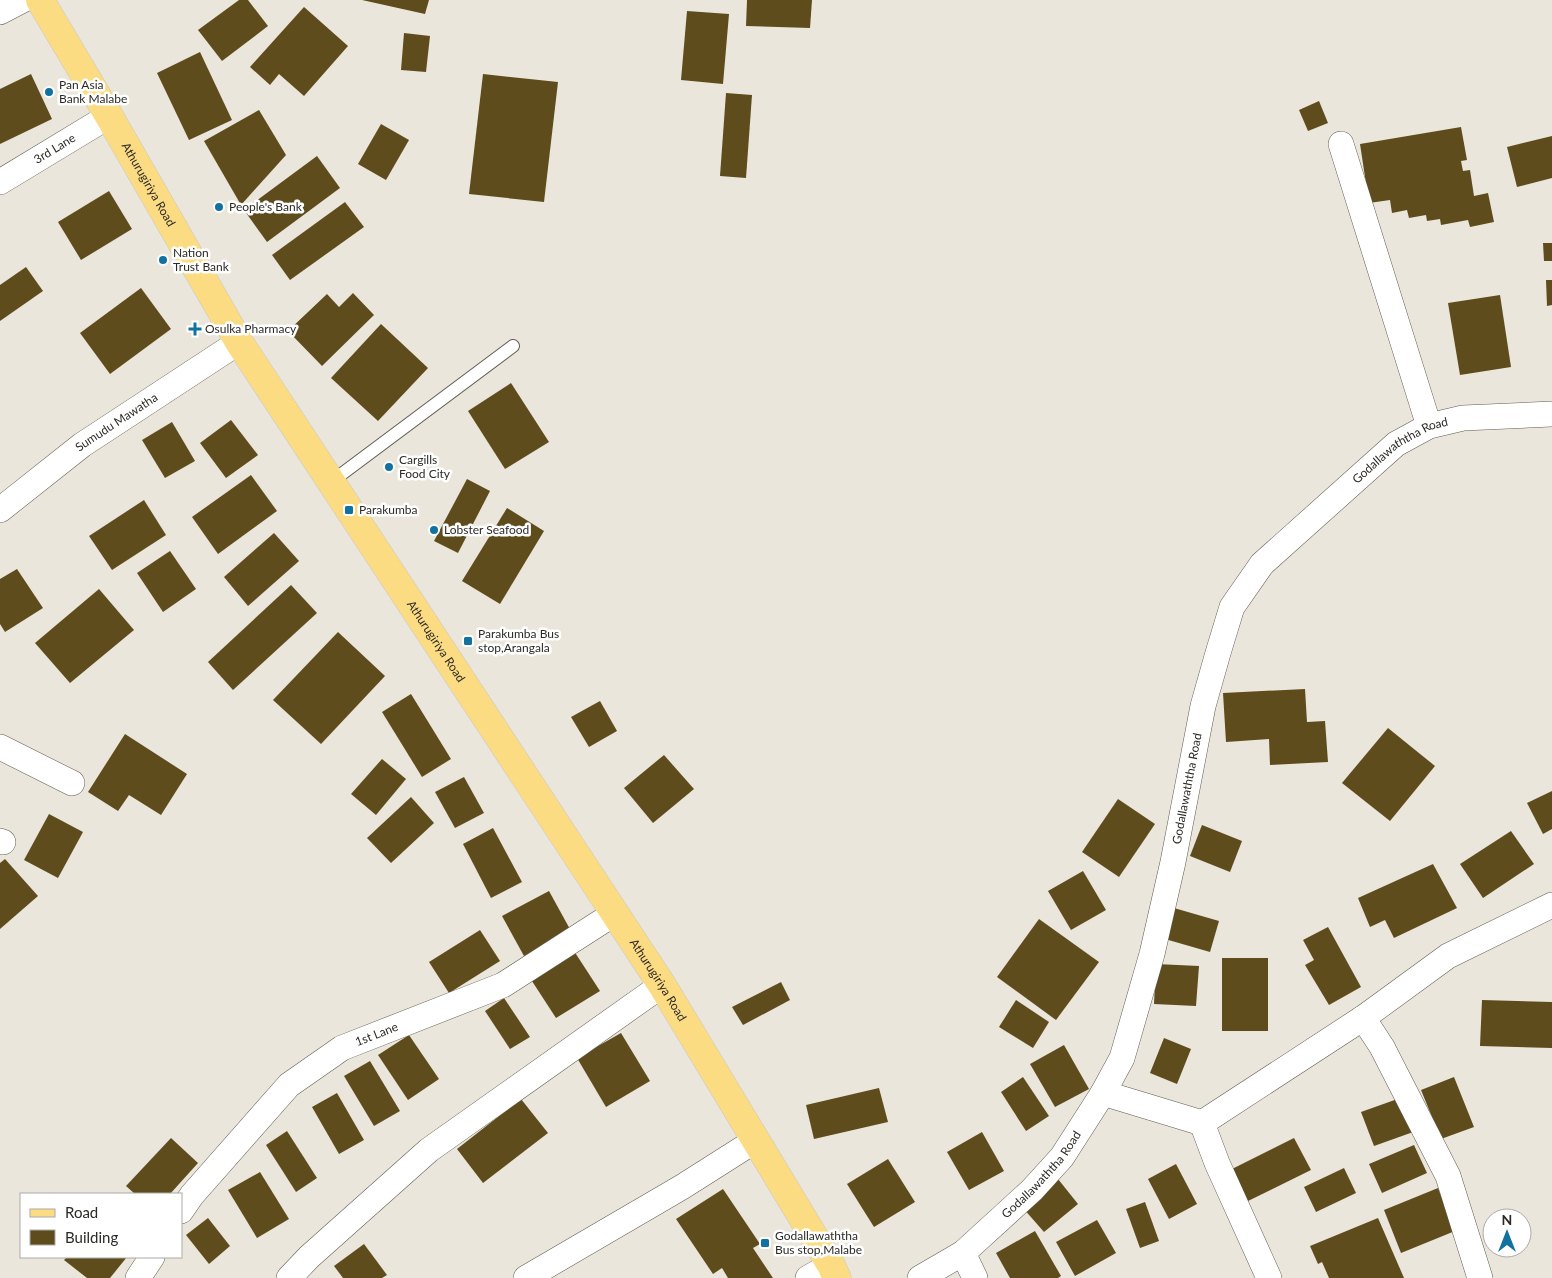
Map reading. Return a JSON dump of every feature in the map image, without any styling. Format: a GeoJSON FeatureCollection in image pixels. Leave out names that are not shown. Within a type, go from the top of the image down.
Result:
{"type":"FeatureCollection","features":[{"type":"Feature","properties":{"kind":"main road","name":"Athurugiriya Road"},"geometry":{"type":"LineString","coordinates":[[40,0],[239,342],[662,985],[834,1271]]}},
{"type":"Feature","properties":{"kind":"street"},"geometry":{"type":"LineString","coordinates":[[0,12],[22,0]]}},
{"type":"Feature","properties":{"kind":"street","name":"3rd Lane"},"geometry":{"type":"LineString","coordinates":[[0,182],[109,116]]}},
{"type":"Feature","properties":{"kind":"street"},"geometry":{"type":"LineString","coordinates":[[1340,144],[1429,426]]}},
{"type":"Feature","properties":{"kind":"street","name":"Sumudu Mawatha"},"geometry":{"type":"LineString","coordinates":[[0,510],[82,445],[239,342]]}},
{"type":"Feature","properties":{"kind":"street","name":"Godallawaththa Road"},"geometry":{"type":"LineString","coordinates":[[920,1278],[963,1252],[1032,1190],[1062,1157],[1103,1093],[1122,1058],[1152,954],[1173,862],[1203,706],[1232,607],[1262,564],[1396,444],[1429,426],[1463,418],[1552,414]]}},
{"type":"Feature","properties":{"kind":"street"},"geometry":{"type":"LineString","coordinates":[[0,747],[72,783]]}},
{"type":"Feature","properties":{"kind":"street"},"geometry":{"type":"LineString","coordinates":[[1103,1093],[1202,1123],[1363,1018],[1448,956],[1552,905]]}},
{"type":"Feature","properties":{"kind":"street","name":"1st Lane"},"geometry":{"type":"LineString","coordinates":[[182,1210],[192,1195],[289,1085],[342,1048],[503,984],[615,913]]}},
{"type":"Feature","properties":{"kind":"street"},"geometry":{"type":"LineString","coordinates":[[289,1278],[309,1257],[429,1150],[662,985]]}},
{"type":"Feature","properties":{"kind":"street"},"geometry":{"type":"LineString","coordinates":[[1363,1018],[1382,1047],[1448,1176],[1480,1278]]}},
{"type":"Feature","properties":{"kind":"street"},"geometry":{"type":"LineString","coordinates":[[1202,1123],[1217,1163],[1269,1278]]}},
{"type":"Feature","properties":{"kind":"street"},"geometry":{"type":"LineString","coordinates":[[526,1278],[682,1187],[756,1140]]}},
{"type":"Feature","properties":{"kind":"street"},"geometry":{"type":"LineString","coordinates":[[963,1252],[976,1278]]}},
{"type":"Feature","properties":{"kind":"street"},"geometry":{"type":"LineString","coordinates":[[138,1278],[151,1258]]}},
{"type":"Feature","properties":{"kind":"street"},"geometry":{"type":"LineString","coordinates":[[808,1278],[834,1271]]}},
{"type":"Feature","properties":{"kind":"lane"},"geometry":{"type":"LineString","coordinates":[[331,482],[513,346]]}},
{"type":"Feature","properties":{"kind":"building"},"geometry":{"type":"Polygon","coordinates":[[[239,0],[248,0],[268,26],[222,61],[198,30],[239,0]]]}},
{"type":"Feature","properties":{"kind":"building"},"geometry":{"type":"Polygon","coordinates":[[[362,0],[429,0],[425,14],[362,0]]]}},
{"type":"Feature","properties":{"kind":"building"},"geometry":{"type":"Polygon","coordinates":[[[747,0],[812,0],[810,28],[746,26],[747,0]]]}},
{"type":"Feature","properties":{"kind":"building"},"geometry":{"type":"Polygon","coordinates":[[[304,7],[348,46],[304,96],[279,74],[270,85],[250,67],[304,7]]]}},
{"type":"Feature","properties":{"kind":"building"},"geometry":{"type":"Polygon","coordinates":[[[687,11],[729,14],[723,84],[681,80],[687,11]]]}},
{"type":"Feature","properties":{"kind":"building"},"geometry":{"type":"Polygon","coordinates":[[[404,33],[430,36],[426,72],[401,70],[404,33]]]}},
{"type":"Feature","properties":{"kind":"building"},"geometry":{"type":"Polygon","coordinates":[[[200,52],[232,120],[189,140],[157,73],[200,52]]]}},
{"type":"Feature","properties":{"kind":"building"},"geometry":{"type":"Polygon","coordinates":[[[31,74],[52,119],[0,144],[0,89],[31,74]]]}},
{"type":"Feature","properties":{"kind":"building"},"geometry":{"type":"Polygon","coordinates":[[[483,74],[558,82],[544,202],[469,194],[483,74]]]}},
{"type":"Feature","properties":{"kind":"building"},"geometry":{"type":"Polygon","coordinates":[[[726,93],[752,95],[746,178],[720,176],[726,93]]]}},
{"type":"Feature","properties":{"kind":"building"},"geometry":{"type":"Polygon","coordinates":[[[1319,101],[1328,123],[1308,131],[1299,110],[1319,101]]]}},
{"type":"Feature","properties":{"kind":"building"},"geometry":{"type":"Polygon","coordinates":[[[259,110],[286,155],[241,205],[204,141],[259,110]]]}},
{"type":"Feature","properties":{"kind":"building"},"geometry":{"type":"Polygon","coordinates":[[[381,124],[409,140],[386,180],[358,164],[381,124]]]}},
{"type":"Feature","properties":{"kind":"building"},"geometry":{"type":"Polygon","coordinates":[[[1461,127],[1467,160],[1461,161],[1463,171],[1470,170],[1474,196],[1488,193],[1494,222],[1470,227],[1468,220],[1441,225],[1440,219],[1427,221],[1426,215],[1409,218],[1407,210],[1392,213],[1390,200],[1369,203],[1360,144],[1461,127]]]}},
{"type":"Feature","properties":{"kind":"building"},"geometry":{"type":"Polygon","coordinates":[[[1552,136],[1552,178],[1517,187],[1507,147],[1552,136]]]}},
{"type":"Feature","properties":{"kind":"building"},"geometry":{"type":"Polygon","coordinates":[[[317,156],[340,188],[267,242],[244,210],[317,156]]]}},
{"type":"Feature","properties":{"kind":"building"},"geometry":{"type":"Polygon","coordinates":[[[109,191],[132,229],[81,260],[58,222],[109,191]]]}},
{"type":"Feature","properties":{"kind":"building"},"geometry":{"type":"Polygon","coordinates":[[[345,202],[364,227],[290,280],[272,255],[345,202]]]}},
{"type":"Feature","properties":{"kind":"building"},"geometry":{"type":"Polygon","coordinates":[[[1543,243],[1552,243],[1552,261],[1544,261],[1543,243]]]}},
{"type":"Feature","properties":{"kind":"building"},"geometry":{"type":"Polygon","coordinates":[[[26,267],[43,291],[0,321],[0,285],[26,267]]]}},
{"type":"Feature","properties":{"kind":"building"},"geometry":{"type":"Polygon","coordinates":[[[1546,280],[1552,280],[1552,305],[1547,306],[1546,280]]]}},
{"type":"Feature","properties":{"kind":"building"},"geometry":{"type":"Polygon","coordinates":[[[141,288],[171,329],[110,374],[80,333],[141,288]]]}},
{"type":"Feature","properties":{"kind":"building"},"geometry":{"type":"Polygon","coordinates":[[[353,293],[374,315],[322,366],[288,331],[327,294],[339,307],[353,293]]]}},
{"type":"Feature","properties":{"kind":"building"},"geometry":{"type":"Polygon","coordinates":[[[1500,295],[1511,367],[1460,375],[1448,303],[1500,295]]]}},
{"type":"Feature","properties":{"kind":"building"},"geometry":{"type":"Polygon","coordinates":[[[381,324],[428,368],[378,421],[331,378],[381,324]]]}},
{"type":"Feature","properties":{"kind":"building"},"geometry":{"type":"Polygon","coordinates":[[[511,383],[549,442],[505,469],[468,411],[511,383]]]}},
{"type":"Feature","properties":{"kind":"building"},"geometry":{"type":"Polygon","coordinates":[[[231,420],[258,455],[226,478],[200,443],[231,420]]]}},
{"type":"Feature","properties":{"kind":"building"},"geometry":{"type":"Polygon","coordinates":[[[172,422],[195,461],[165,478],[142,440],[172,422]]]}},
{"type":"Feature","properties":{"kind":"building"},"geometry":{"type":"Polygon","coordinates":[[[251,475],[277,511],[218,554],[192,517],[251,475]]]}},
{"type":"Feature","properties":{"kind":"building"},"geometry":{"type":"Polygon","coordinates":[[[467,479],[490,491],[458,553],[434,541],[467,479]]]}},
{"type":"Feature","properties":{"kind":"building"},"geometry":{"type":"Polygon","coordinates":[[[144,500],[166,535],[112,570],[89,536],[144,500]]]}},
{"type":"Feature","properties":{"kind":"building"},"geometry":{"type":"Polygon","coordinates":[[[507,508],[544,531],[500,604],[462,581],[507,508]]]}},
{"type":"Feature","properties":{"kind":"building"},"geometry":{"type":"Polygon","coordinates":[[[274,533],[299,561],[248,606],[224,577],[274,533]]]}},
{"type":"Feature","properties":{"kind":"building"},"geometry":{"type":"Polygon","coordinates":[[[170,551],[196,589],[163,612],[137,573],[170,551]]]}},
{"type":"Feature","properties":{"kind":"building"},"geometry":{"type":"Polygon","coordinates":[[[17,569],[43,608],[5,632],[0,624],[0,579],[17,569]]]}},
{"type":"Feature","properties":{"kind":"building"},"geometry":{"type":"Polygon","coordinates":[[[291,585],[317,613],[233,690],[208,662],[291,585]]]}},
{"type":"Feature","properties":{"kind":"building"},"geometry":{"type":"Polygon","coordinates":[[[99,589],[134,630],[70,683],[35,643],[99,589]]]}},
{"type":"Feature","properties":{"kind":"building"},"geometry":{"type":"Polygon","coordinates":[[[338,632],[385,676],[321,744],[273,700],[338,632]]]}},
{"type":"Feature","properties":{"kind":"building"},"geometry":{"type":"Polygon","coordinates":[[[1305,689],[1307,722],[1325,721],[1328,762],[1270,765],[1269,739],[1226,742],[1223,693],[1305,689]]]}},
{"type":"Feature","properties":{"kind":"building"},"geometry":{"type":"Polygon","coordinates":[[[411,694],[451,759],[422,777],[382,712],[411,694]]]}},
{"type":"Feature","properties":{"kind":"building"},"geometry":{"type":"Polygon","coordinates":[[[600,701],[617,731],[589,747],[571,717],[600,701]]]}},
{"type":"Feature","properties":{"kind":"building"},"geometry":{"type":"Polygon","coordinates":[[[1388,728],[1435,766],[1390,821],[1342,783],[1388,728]]]}},
{"type":"Feature","properties":{"kind":"building"},"geometry":{"type":"Polygon","coordinates":[[[125,734],[187,774],[161,815],[129,795],[118,811],[88,792],[125,734]]]}},
{"type":"Feature","properties":{"kind":"building"},"geometry":{"type":"Polygon","coordinates":[[[664,755],[694,789],[653,823],[624,788],[664,755]]]}},
{"type":"Feature","properties":{"kind":"building"},"geometry":{"type":"Polygon","coordinates":[[[382,759],[406,779],[376,815],[351,794],[382,759]]]}},
{"type":"Feature","properties":{"kind":"building"},"geometry":{"type":"Polygon","coordinates":[[[464,777],[484,813],[455,828],[435,792],[464,777]]]}},
{"type":"Feature","properties":{"kind":"building"},"geometry":{"type":"Polygon","coordinates":[[[1552,791],[1552,829],[1543,834],[1527,803],[1552,791]]]}},
{"type":"Feature","properties":{"kind":"building"},"geometry":{"type":"Polygon","coordinates":[[[411,797],[434,823],[391,863],[367,838],[411,797]]]}},
{"type":"Feature","properties":{"kind":"building"},"geometry":{"type":"Polygon","coordinates":[[[1118,799],[1155,824],[1119,877],[1082,852],[1118,799]]]}},
{"type":"Feature","properties":{"kind":"building"},"geometry":{"type":"Polygon","coordinates":[[[49,814],[83,832],[58,878],[24,860],[49,814]]]}},
{"type":"Feature","properties":{"kind":"building"},"geometry":{"type":"Polygon","coordinates":[[[1202,825],[1242,841],[1230,872],[1190,856],[1202,825]]]}},
{"type":"Feature","properties":{"kind":"building"},"geometry":{"type":"Polygon","coordinates":[[[493,828],[522,882],[491,898],[463,844],[493,828]]]}},
{"type":"Feature","properties":{"kind":"building"},"geometry":{"type":"Polygon","coordinates":[[[1511,831],[1534,864],[1483,898],[1460,864],[1511,831]]]}},
{"type":"Feature","properties":{"kind":"building"},"geometry":{"type":"Polygon","coordinates":[[[5,859],[38,896],[0,929],[0,863],[5,859]]]}},
{"type":"Feature","properties":{"kind":"building"},"geometry":{"type":"Polygon","coordinates":[[[1433,864],[1457,908],[1394,938],[1385,920],[1370,927],[1358,898],[1433,864]]]}},
{"type":"Feature","properties":{"kind":"building"},"geometry":{"type":"Polygon","coordinates":[[[1083,871],[1106,910],[1071,930],[1048,891],[1083,871]]]}},
{"type":"Feature","properties":{"kind":"building"},"geometry":{"type":"Polygon","coordinates":[[[549,891],[571,931],[524,956],[502,916],[549,891]]]}},
{"type":"Feature","properties":{"kind":"building"},"geometry":{"type":"Polygon","coordinates":[[[1174,908],[1219,921],[1210,952],[1165,939],[1174,908]]]}},
{"type":"Feature","properties":{"kind":"building"},"geometry":{"type":"Polygon","coordinates":[[[1039,919],[1099,962],[1056,1020],[997,977],[1039,919]]]}},
{"type":"Feature","properties":{"kind":"building"},"geometry":{"type":"Polygon","coordinates":[[[1328,927],[1361,987],[1329,1005],[1305,965],[1314,960],[1303,940],[1328,927]]]}},
{"type":"Feature","properties":{"kind":"building"},"geometry":{"type":"Polygon","coordinates":[[[480,930],[500,961],[449,993],[429,962],[480,930]]]}},
{"type":"Feature","properties":{"kind":"building"},"geometry":{"type":"Polygon","coordinates":[[[574,951],[600,991],[556,1018],[530,978],[574,951]]]}},
{"type":"Feature","properties":{"kind":"building"},"geometry":{"type":"Polygon","coordinates":[[[1222,958],[1268,958],[1268,1031],[1222,1031],[1222,958]]]}},
{"type":"Feature","properties":{"kind":"building"},"geometry":{"type":"Polygon","coordinates":[[[1156,964],[1199,966],[1196,1006],[1154,1004],[1156,964]]]}},
{"type":"Feature","properties":{"kind":"building"},"geometry":{"type":"Polygon","coordinates":[[[781,982],[790,1000],[743,1025],[732,1007],[781,982]]]}},
{"type":"Feature","properties":{"kind":"building"},"geometry":{"type":"Polygon","coordinates":[[[504,998],[530,1037],[510,1049],[485,1011],[504,998]]]}},
{"type":"Feature","properties":{"kind":"building"},"geometry":{"type":"Polygon","coordinates":[[[1016,1000],[1049,1022],[1033,1048],[999,1027],[1016,1000]]]}},
{"type":"Feature","properties":{"kind":"building"},"geometry":{"type":"Polygon","coordinates":[[[1482,1000],[1552,1002],[1552,1048],[1480,1046],[1482,1000]]]}},
{"type":"Feature","properties":{"kind":"building"},"geometry":{"type":"Polygon","coordinates":[[[621,1033],[650,1081],[606,1107],[577,1058],[621,1033]]]}},
{"type":"Feature","properties":{"kind":"building"},"geometry":{"type":"Polygon","coordinates":[[[409,1035],[439,1079],[408,1100],[378,1055],[409,1035]]]}},
{"type":"Feature","properties":{"kind":"building"},"geometry":{"type":"Polygon","coordinates":[[[1164,1038],[1191,1049],[1177,1084],[1150,1073],[1164,1038]]]}},
{"type":"Feature","properties":{"kind":"building"},"geometry":{"type":"Polygon","coordinates":[[[1064,1045],[1089,1089],[1055,1107],[1030,1064],[1064,1045]]]}},
{"type":"Feature","properties":{"kind":"building"},"geometry":{"type":"Polygon","coordinates":[[[370,1061],[400,1111],[374,1126],[344,1076],[370,1061]]]}},
{"type":"Feature","properties":{"kind":"building"},"geometry":{"type":"Polygon","coordinates":[[[1023,1077],[1049,1116],[1026,1131],[1001,1092],[1023,1077]]]}},
{"type":"Feature","properties":{"kind":"building"},"geometry":{"type":"Polygon","coordinates":[[[1454,1077],[1474,1127],[1441,1139],[1421,1090],[1454,1077]]]}},
{"type":"Feature","properties":{"kind":"building"},"geometry":{"type":"Polygon","coordinates":[[[879,1088],[888,1122],[814,1139],[806,1105],[879,1088]]]}},
{"type":"Feature","properties":{"kind":"building"},"geometry":{"type":"Polygon","coordinates":[[[337,1093],[364,1140],[339,1154],[312,1107],[337,1093]]]}},
{"type":"Feature","properties":{"kind":"building"},"geometry":{"type":"Polygon","coordinates":[[[1403,1097],[1416,1131],[1374,1146],[1361,1112],[1403,1097]]]}},
{"type":"Feature","properties":{"kind":"building"},"geometry":{"type":"Polygon","coordinates":[[[521,1099],[548,1133],[483,1183],[457,1149],[521,1099]]]}},
{"type":"Feature","properties":{"kind":"building"},"geometry":{"type":"Polygon","coordinates":[[[287,1131],[317,1178],[296,1192],[266,1145],[287,1131]]]}},
{"type":"Feature","properties":{"kind":"building"},"geometry":{"type":"Polygon","coordinates":[[[982,1132],[1004,1171],[969,1190],[947,1152],[982,1132]]]}},
{"type":"Feature","properties":{"kind":"building"},"geometry":{"type":"Polygon","coordinates":[[[171,1138],[198,1163],[171,1193],[134,1193],[126,1186],[171,1138]]]}},
{"type":"Feature","properties":{"kind":"building"},"geometry":{"type":"Polygon","coordinates":[[[1294,1138],[1311,1170],[1246,1202],[1230,1170],[1294,1138]]]}},
{"type":"Feature","properties":{"kind":"building"},"geometry":{"type":"Polygon","coordinates":[[[1414,1145],[1427,1173],[1382,1193],[1369,1164],[1414,1145]]]}},
{"type":"Feature","properties":{"kind":"building"},"geometry":{"type":"Polygon","coordinates":[[[888,1159],[915,1202],[874,1227],[847,1184],[888,1159]]]}},
{"type":"Feature","properties":{"kind":"building"},"geometry":{"type":"Polygon","coordinates":[[[1176,1164],[1197,1204],[1169,1219],[1148,1179],[1176,1164]]]}},
{"type":"Feature","properties":{"kind":"building"},"geometry":{"type":"Polygon","coordinates":[[[1344,1168],[1356,1193],[1316,1212],[1304,1187],[1344,1168]]]}},
{"type":"Feature","properties":{"kind":"building"},"geometry":{"type":"Polygon","coordinates":[[[260,1172],[289,1219],[257,1238],[228,1190],[260,1172]]]}},
{"type":"Feature","properties":{"kind":"building"},"geometry":{"type":"Polygon","coordinates":[[[1058,1179],[1078,1204],[1044,1232],[1023,1208],[1058,1179]]]}},
{"type":"Feature","properties":{"kind":"building"},"geometry":{"type":"Polygon","coordinates":[[[1438,1188],[1455,1231],[1401,1253],[1384,1210],[1438,1188]]]}},
{"type":"Feature","properties":{"kind":"building"},"geometry":{"type":"Polygon","coordinates":[[[723,1189],[760,1244],[753,1248],[773,1278],[728,1278],[722,1268],[713,1274],[676,1219],[723,1189]]]}},
{"type":"Feature","properties":{"kind":"building"},"geometry":{"type":"Polygon","coordinates":[[[1145,1202],[1159,1241],[1140,1248],[1126,1209],[1145,1202]]]}},
{"type":"Feature","properties":{"kind":"building"},"geometry":{"type":"Polygon","coordinates":[[[208,1218],[230,1246],[209,1264],[186,1235],[208,1218]]]}},
{"type":"Feature","properties":{"kind":"building"},"geometry":{"type":"Polygon","coordinates":[[[1378,1218],[1404,1278],[1329,1278],[1322,1262],[1318,1264],[1310,1246],[1378,1218]]]}},
{"type":"Feature","properties":{"kind":"building"},"geometry":{"type":"Polygon","coordinates":[[[1097,1220],[1116,1253],[1075,1276],[1056,1242],[1097,1220]]]}},
{"type":"Feature","properties":{"kind":"building"},"geometry":{"type":"Polygon","coordinates":[[[1035,1231],[1061,1276],[1058,1278],[1010,1278],[996,1253],[1035,1231]]]}},
{"type":"Feature","properties":{"kind":"building"},"geometry":{"type":"Polygon","coordinates":[[[364,1244],[387,1275],[382,1278],[343,1278],[334,1266],[364,1244]]]}},
{"type":"Feature","properties":{"kind":"building"},"geometry":{"type":"Polygon","coordinates":[[[66,1258],[126,1258],[110,1278],[87,1278],[64,1260],[66,1258]]]}},
{"type":"Feature","properties":{"kind":"place","name":"Pan Asia Bank Malabe"},"geometry":{"type":"Point","coordinates":[49,92]}},
{"type":"Feature","properties":{"kind":"place","name":"People's Bank"},"geometry":{"type":"Point","coordinates":[219,207]}},
{"type":"Feature","properties":{"kind":"place","name":"Nation Trust Bank"},"geometry":{"type":"Point","coordinates":[163,260]}},
{"type":"Feature","properties":{"kind":"place","name":"Osulka Pharmacy"},"geometry":{"type":"Point","coordinates":[195,329]}},
{"type":"Feature","properties":{"kind":"place","name":"Cargills Food City"},"geometry":{"type":"Point","coordinates":[389,467]}},
{"type":"Feature","properties":{"kind":"place","name":"Parakumba"},"geometry":{"type":"Point","coordinates":[349,510]}},
{"type":"Feature","properties":{"kind":"place","name":"Lobster Seafood"},"geometry":{"type":"Point","coordinates":[434,530]}},
{"type":"Feature","properties":{"kind":"place","name":"Parakumba Bus stop,Arangala"},"geometry":{"type":"Point","coordinates":[468,641]}},
{"type":"Feature","properties":{"kind":"place","name":"Godallawaththa Bus stop,Malabe"},"geometry":{"type":"Point","coordinates":[765,1243]}}]}
